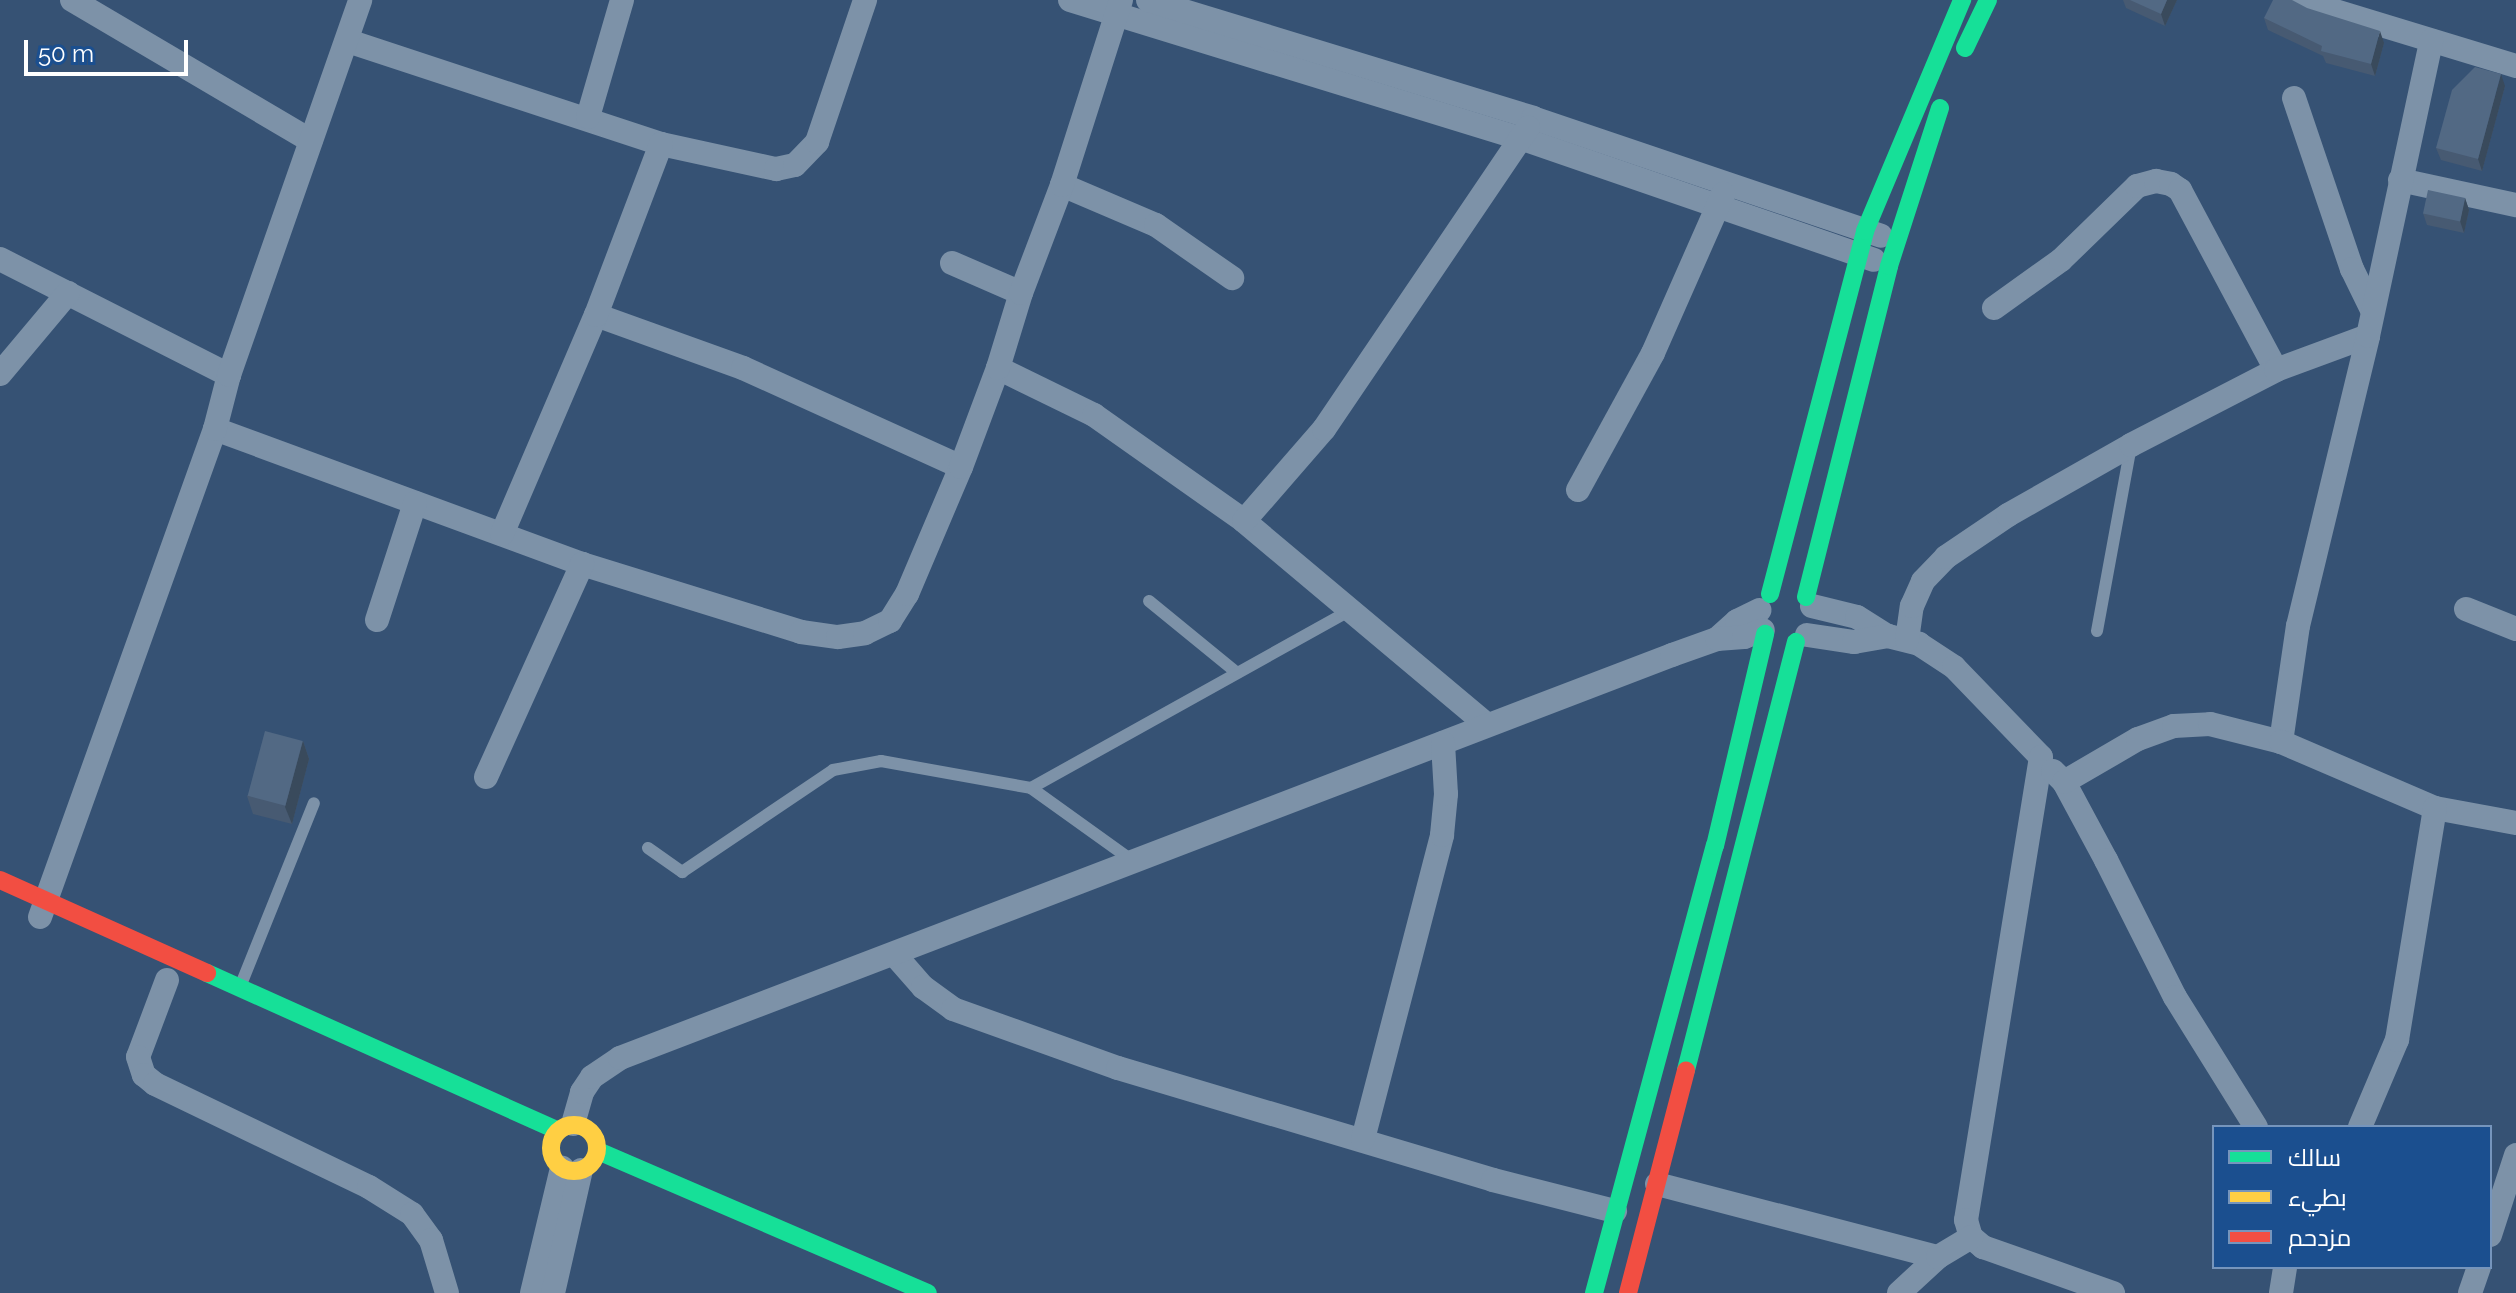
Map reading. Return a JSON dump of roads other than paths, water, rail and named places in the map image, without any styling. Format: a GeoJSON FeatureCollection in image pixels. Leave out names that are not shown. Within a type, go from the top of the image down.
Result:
{"type":"FeatureCollection","features":[{"type":"Feature","properties":{"kind":"street"},"geometry":{"type":"LineString","coordinates":[[72,0],[311,141]]}},
{"type":"Feature","properties":{"kind":"street"},"geometry":{"type":"LineString","coordinates":[[43,909],[215,429],[229,375],[360,0]]}},
{"type":"Feature","properties":{"kind":"street"},"geometry":{"type":"LineString","coordinates":[[588,117],[622,0]]}},
{"type":"Feature","properties":{"kind":"street"},"geometry":{"type":"LineString","coordinates":[[348,41],[588,117],[661,144],[776,169],[795,165],[806,158],[824,126],[865,0]]}},
{"type":"Feature","properties":{"kind":"street"},"geometry":{"type":"LineString","coordinates":[[1070,0],[1119,7],[1528,128]]}},
{"type":"Feature","properties":{"kind":"street"},"geometry":{"type":"LineString","coordinates":[[1148,0],[1862,243],[1896,242]]}},
{"type":"Feature","properties":{"kind":"street"},"geometry":{"type":"LineString","coordinates":[[1958,64],[1988,0]]}},
{"type":"Feature","properties":{"kind":"street"},"geometry":{"type":"LineString","coordinates":[[2299,0],[2516,66]]}},
{"type":"Feature","properties":{"kind":"street"},"geometry":{"type":"LineString","coordinates":[[1594,1293],[1715,846],[1765,617],[1862,243],[1953,6]]}},
{"type":"Feature","properties":{"kind":"street"},"geometry":{"type":"LineString","coordinates":[[215,429],[582,564],[801,632],[838,637],[865,633],[890,621],[907,594],[961,467],[1062,185],[1119,7]]}},
{"type":"Feature","properties":{"kind":"street"},"geometry":{"type":"LineString","coordinates":[[2281,742],[2298,626],[2368,336],[2431,41]]}},
{"type":"Feature","properties":{"kind":"street"},"geometry":{"type":"LineString","coordinates":[[1628,1293],[1801,638],[1814,616],[1809,602],[1889,266],[1928,137],[1946,93]]}},
{"type":"Feature","properties":{"kind":"street"},"geometry":{"type":"LineString","coordinates":[[2294,98],[2352,269],[2372,310]]}},
{"type":"Feature","properties":{"kind":"street"},"geometry":{"type":"LineString","coordinates":[[1244,521],[1324,429],[1528,128]]}},
{"type":"Feature","properties":{"kind":"street"},"geometry":{"type":"LineString","coordinates":[[502,534],[596,315],[661,144]]}},
{"type":"Feature","properties":{"kind":"street"},"geometry":{"type":"LineString","coordinates":[[2400,180],[2516,205]]}},
{"type":"Feature","properties":{"kind":"street"},"geometry":{"type":"LineString","coordinates":[[1994,308],[2061,260],[2137,186],[2156,181],[2171,184],[2180,190],[2276,370]]}},
{"type":"Feature","properties":{"kind":"street"},"geometry":{"type":"LineString","coordinates":[[1062,185],[1156,225],[1232,278]]}},
{"type":"Feature","properties":{"kind":"street"},"geometry":{"type":"LineString","coordinates":[[1578,490],[1653,353],[1722,196]]}},
{"type":"Feature","properties":{"kind":"street"},"geometry":{"type":"LineString","coordinates":[[1862,243],[1889,266]]}},
{"type":"Feature","properties":{"kind":"street"},"geometry":{"type":"LineString","coordinates":[[0,259],[229,375]]}},
{"type":"Feature","properties":{"kind":"street"},"geometry":{"type":"LineString","coordinates":[[952,263],[1021,293]]}},
{"type":"Feature","properties":{"kind":"street"},"geometry":{"type":"LineString","coordinates":[[0,374],[68,293]]}},
{"type":"Feature","properties":{"kind":"street"},"geometry":{"type":"LineString","coordinates":[[596,315],[743,368],[961,467]]}},
{"type":"Feature","properties":{"kind":"street"},"geometry":{"type":"LineString","coordinates":[[1898,638],[1923,581],[1946,557],[2008,515],[2131,445],[2276,370],[2368,336]]}},
{"type":"Feature","properties":{"kind":"street"},"geometry":{"type":"LineString","coordinates":[[998,368],[1094,415],[1244,521],[1487,725]]}},
{"type":"Feature","properties":{"kind":"street"},"geometry":{"type":"LineString","coordinates":[[377,620],[415,503]]}},
{"type":"Feature","properties":{"kind":"street"},"geometry":{"type":"LineString","coordinates":[[486,777],[582,564]]}},
{"type":"Feature","properties":{"kind":"street"},"geometry":{"type":"LineString","coordinates":[[553,1293],[576,1107],[587,1084],[605,1066],[1487,725],[1717,639],[1744,637],[1789,589],[1809,602],[1857,617],[1954,667],[2064,782],[2168,986],[2255,1125]]}},
{"type":"Feature","properties":{"kind":"street"},"geometry":{"type":"LineString","coordinates":[[2466,609],[2516,629]]}},
{"type":"Feature","properties":{"kind":"street"},"geometry":{"type":"LineString","coordinates":[[1765,617],[1782,643],[1801,638],[1854,642],[1898,638]]}},
{"type":"Feature","properties":{"kind":"street"},"geometry":{"type":"LineString","coordinates":[[2064,782],[2138,739],[2174,726],[2210,724],[2281,742],[2435,808],[2516,823]]}},
{"type":"Feature","properties":{"kind":"street"},"geometry":{"type":"LineString","coordinates":[[1363,1139],[1442,835],[1446,794],[1443,743]]}},
{"type":"Feature","properties":{"kind":"street"},"geometry":{"type":"LineString","coordinates":[[2041,757],[1966,1220],[1971,1237],[1983,1247],[2113,1293]]}},
{"type":"Feature","properties":{"kind":"street"},"geometry":{"type":"LineString","coordinates":[[2361,1125],[2397,1040],[2435,808]]}},
{"type":"Feature","properties":{"kind":"street"},"geometry":{"type":"LineString","coordinates":[[0,880],[43,909],[68,931]]}},
{"type":"Feature","properties":{"kind":"street"},"geometry":{"type":"LineString","coordinates":[[0,900],[43,909],[238,990],[762,1242]]}},
{"type":"Feature","properties":{"kind":"street"},"geometry":{"type":"LineString","coordinates":[[894,954],[923,987],[953,1009],[1118,1068],[1493,1180],[1615,1211]]}},
{"type":"Feature","properties":{"kind":"street"},"geometry":{"type":"LineString","coordinates":[[166,979],[138,1057],[144,1075],[155,1084],[369,1187],[412,1214],[431,1240],[447,1293]]}},
{"type":"Feature","properties":{"kind":"street"},"geometry":{"type":"LineString","coordinates":[[532,1293],[569,1150]]}},
{"type":"Feature","properties":{"kind":"street"},"geometry":{"type":"LineString","coordinates":[[569,1150],[928,1293]]}},
{"type":"Feature","properties":{"kind":"street"},"geometry":{"type":"LineString","coordinates":[[2492,1229],[2516,1155]]}},
{"type":"Feature","properties":{"kind":"street"},"geometry":{"type":"LineString","coordinates":[[1657,1184],[1938,1257]]}},
{"type":"Feature","properties":{"kind":"street"},"geometry":{"type":"LineString","coordinates":[[1899,1293],[1938,1257],[1971,1237]]}},
{"type":"Feature","properties":{"kind":"street"},"geometry":{"type":"LineString","coordinates":[[2281,1293],[2285,1269]]}},
{"type":"Feature","properties":{"kind":"street"},"geometry":{"type":"LineString","coordinates":[[2470,1293],[2478,1269]]}},
{"type":"Feature","properties":{"kind":"lane"},"geometry":{"type":"LineString","coordinates":[[2097,631],[2131,445]]}},
{"type":"Feature","properties":{"kind":"lane"},"geometry":{"type":"LineString","coordinates":[[1149,601],[1236,672]]}},
{"type":"Feature","properties":{"kind":"lane"},"geometry":{"type":"LineString","coordinates":[[1031,788],[1352,609]]}},
{"type":"Feature","properties":{"kind":"lane"},"geometry":{"type":"LineString","coordinates":[[648,848],[682,872],[833,770],[881,761],[1031,788],[1133,861]]}},
{"type":"Feature","properties":{"kind":"lane"},"geometry":{"type":"LineString","coordinates":[[238,990],[314,803]]}}]}
